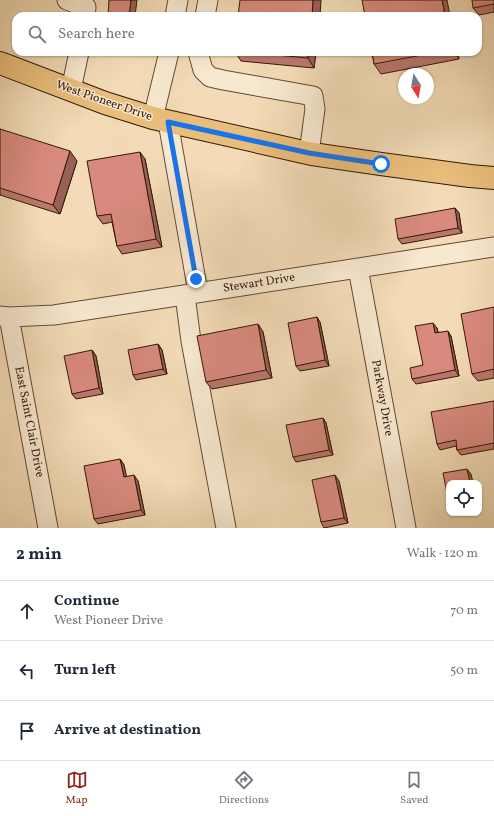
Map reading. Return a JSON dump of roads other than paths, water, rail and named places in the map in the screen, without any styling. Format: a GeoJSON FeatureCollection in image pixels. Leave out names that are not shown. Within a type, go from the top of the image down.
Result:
{"type":"FeatureCollection","features":[{"type":"Feature","properties":{"kind":"main road","name":"West Pioneer Drive"},"geometry":{"type":"LineString","coordinates":[[0,63],[105,103],[161,120],[309,153],[388,165],[494,178]]}},
{"type":"Feature","properties":{"kind":"street"},"geometry":{"type":"LineString","coordinates":[[67,0],[86,7],[85,12]]}},
{"type":"Feature","properties":{"kind":"street"},"geometry":{"type":"LineString","coordinates":[[176,12],[178,0]]}},
{"type":"Feature","properties":{"kind":"street"},"geometry":{"type":"LineString","coordinates":[[206,12],[208,0]]}},
{"type":"Feature","properties":{"kind":"street"},"geometry":{"type":"LineString","coordinates":[[71,90],[78,56]]}},
{"type":"Feature","properties":{"kind":"street"},"geometry":{"type":"LineString","coordinates":[[169,56],[161,120],[191,294],[191,341],[226,528]]}},
{"type":"Feature","properties":{"kind":"street"},"geometry":{"type":"LineString","coordinates":[[199,56],[203,70],[210,77],[313,96],[315,108],[309,153]]}},
{"type":"Feature","properties":{"kind":"street","name":"Stewart Drive"},"geometry":{"type":"LineString","coordinates":[[4,317],[54,315],[494,247]]}},
{"type":"Feature","properties":{"kind":"street","name":"Parkway Drive"},"geometry":{"type":"LineString","coordinates":[[358,268],[406,528]]}},
{"type":"Feature","properties":{"kind":"street","name":"East Saint Clair Drive"},"geometry":{"type":"LineString","coordinates":[[4,317],[48,528]]}}]}
